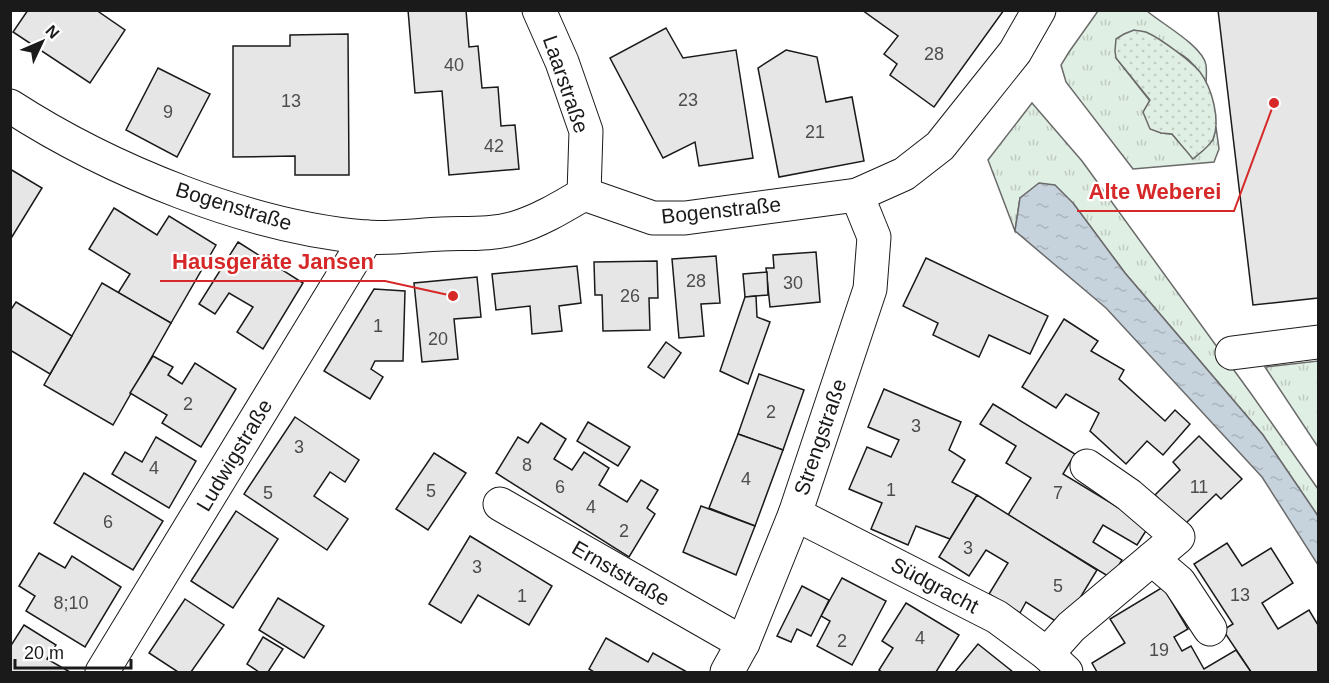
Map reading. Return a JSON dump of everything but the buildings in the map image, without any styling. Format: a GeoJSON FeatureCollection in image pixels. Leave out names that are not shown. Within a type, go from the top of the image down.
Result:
{"type":"FeatureCollection","features":[{"type":"Feature","properties":{"kind":"street","name":"Laarstraße"},"geometry":{"type":"LineString","coordinates":[[539,10],[562,62],[586,131],[584,194]]}},
{"type":"Feature","properties":{"kind":"street","name":"Bogenstraße"},"geometry":{"type":"LineString","coordinates":[[10,106],[42,126],[126,169],[201,199],[292,226],[367,237],[514,229],[547,215],[584,194],[653,218],[685,218],[857,195],[904,174],[940,146],[1015,52],[1039,10]]}},
{"type":"Feature","properties":{"kind":"street","name":"Strengstraße"},"geometry":{"type":"LineString","coordinates":[[727,672],[743,643],[795,514],[870,289],[874,237],[857,195]]}},
{"type":"Feature","properties":{"kind":"street","name":"Ludwigstraße"},"geometry":{"type":"LineString","coordinates":[[102,672],[367,237]]}},
{"type":"Feature","properties":{"kind":"street"},"geometry":{"type":"LineString","coordinates":[[1232,352],[1318,342]]}},
{"type":"Feature","properties":{"kind":"street"},"geometry":{"type":"LineString","coordinates":[[1056,663],[1071,627],[1178,537],[1129,495],[1087,466]]}},
{"type":"Feature","properties":{"kind":"street","name":"Ernststraße"},"geometry":{"type":"LineString","coordinates":[[500,504],[743,643]]}},
{"type":"Feature","properties":{"kind":"street","name":"Südgracht"},"geometry":{"type":"LineString","coordinates":[[795,514],[997,617],[1056,663]]}},
{"type":"Feature","properties":{"kind":"street"},"geometry":{"type":"LineString","coordinates":[[1152,559],[1179,582],[1210,629]]}},
{"type":"Feature","properties":{"kind":"green space"},"geometry":{"type":"Polygon","coordinates":[[[1098,11],[1147,11],[1198,50],[1206,65],[1206,85],[1193,65],[1184,56],[1174,52],[1116,58],[1150,101],[1161,133],[1172,134],[1193,158],[1213,140],[1216,127],[1219,149],[1214,162],[1133,169],[1066,82],[1061,65],[1098,11]]]}},
{"type":"Feature","properties":{"kind":"green space"},"geometry":{"type":"Polygon","coordinates":[[[1134,30],[1148,33],[1176,51],[1200,72],[1208,87],[1216,114],[1215,132],[1209,145],[1193,159],[1172,134],[1150,129],[1143,112],[1150,100],[1116,58],[1116,39],[1134,30]]]}},
{"type":"Feature","properties":{"kind":"green space"},"geometry":{"type":"Polygon","coordinates":[[[1032,103],[1082,161],[1318,489],[1318,516],[1263,435],[1125,273],[1073,203],[1020,198],[1015,231],[988,160],[1032,103]]]}},
{"type":"Feature","properties":{"kind":"green space"},"geometry":{"type":"Polygon","coordinates":[[[1318,361],[1318,447],[1265,367],[1318,361]]]}},
{"type":"Feature","properties":{"kind":"water"},"geometry":{"type":"Polygon","coordinates":[[[1039,183],[1055,185],[1073,203],[1125,273],[1263,435],[1318,516],[1318,565],[1262,477],[1106,308],[1015,231],[1020,198],[1039,183]]]}},
{"type":"Feature","properties":{"kind":"place","name":"Alte Weberei"},"geometry":{"type":"Point","coordinates":[1274,103]}},
{"type":"Feature","properties":{"kind":"place","name":"Hausgeräte Jansen"},"geometry":{"type":"Point","coordinates":[453,296]}}]}
